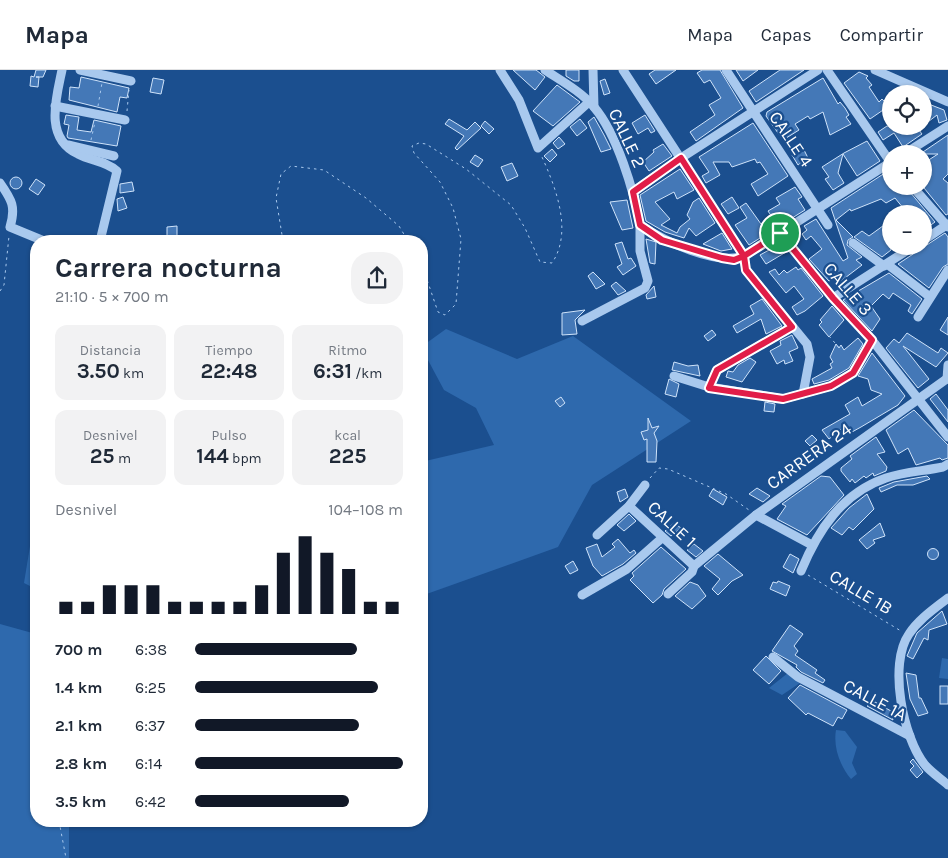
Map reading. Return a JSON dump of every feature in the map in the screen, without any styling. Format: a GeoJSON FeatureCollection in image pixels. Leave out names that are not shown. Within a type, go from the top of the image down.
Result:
{"type":"FeatureCollection","features":[{"type":"Feature","properties":{"kind":"street"},"geometry":{"type":"LineString","coordinates":[[62,70],[55,106],[55,128],[63,144],[78,154],[110,165],[117,171],[101,235]]}},
{"type":"Feature","properties":{"kind":"street"},"geometry":{"type":"LineString","coordinates":[[80,70],[131,81]]}},
{"type":"Feature","properties":{"kind":"street"},"geometry":{"type":"LineString","coordinates":[[500,70],[519,100],[538,148],[592,105]]}},
{"type":"Feature","properties":{"kind":"street"},"geometry":{"type":"LineString","coordinates":[[544,70],[592,105]]}},
{"type":"Feature","properties":{"kind":"street"},"geometry":{"type":"LineString","coordinates":[[592,70],[592,105]]}},
{"type":"Feature","properties":{"kind":"street"},"geometry":{"type":"LineString","coordinates":[[623,70],[744,256],[746,270],[807,344],[810,357],[803,394]]}},
{"type":"Feature","properties":{"kind":"street","name":"CALLE 4"},"geometry":{"type":"LineString","coordinates":[[726,70],[828,225]]}},
{"type":"Feature","properties":{"kind":"street"},"geometry":{"type":"LineString","coordinates":[[633,192],[681,158],[818,70]]}},
{"type":"Feature","properties":{"kind":"street"},"geometry":{"type":"LineString","coordinates":[[827,70],[882,150]]}},
{"type":"Feature","properties":{"kind":"street"},"geometry":{"type":"LineString","coordinates":[[875,70],[948,102]]}},
{"type":"Feature","properties":{"kind":"street","name":"CALLE 2"},"geometry":{"type":"LineString","coordinates":[[582,321],[645,288],[648,280],[640,251],[640,225],[633,192],[609,131],[592,105]]}},
{"type":"Feature","properties":{"kind":"street"},"geometry":{"type":"LineString","coordinates":[[55,106],[126,120]]}},
{"type":"Feature","properties":{"kind":"street"},"geometry":{"type":"LineString","coordinates":[[918,145],[948,126]]}},
{"type":"Feature","properties":{"kind":"street"},"geometry":{"type":"LineString","coordinates":[[63,144],[114,156]]}},
{"type":"Feature","properties":{"kind":"street"},"geometry":{"type":"LineString","coordinates":[[640,225],[662,240],[734,260],[744,256],[882,169]]}},
{"type":"Feature","properties":{"kind":"street"},"geometry":{"type":"LineString","coordinates":[[0,183],[13,204],[14,214],[10,227],[30,235]]}},
{"type":"Feature","properties":{"kind":"street"},"geometry":{"type":"LineString","coordinates":[[920,195],[947,225],[932,235]]}},
{"type":"Feature","properties":{"kind":"street","name":"CALLE 3"},"geometry":{"type":"LineString","coordinates":[[780,233],[833,298],[872,340],[948,437]]}},
{"type":"Feature","properties":{"kind":"street"},"geometry":{"type":"LineString","coordinates":[[853,243],[930,297]]}},
{"type":"Feature","properties":{"kind":"street"},"geometry":{"type":"LineString","coordinates":[[833,298],[901,255]]}},
{"type":"Feature","properties":{"kind":"street"},"geometry":{"type":"LineString","coordinates":[[918,316],[948,270]]}},
{"type":"Feature","properties":{"kind":"street"},"geometry":{"type":"LineString","coordinates":[[709,388],[717,370],[792,327]]}},
{"type":"Feature","properties":{"kind":"street"},"geometry":{"type":"LineString","coordinates":[[674,376],[709,388],[783,399],[831,386],[853,373],[872,340]]}},
{"type":"Feature","properties":{"kind":"street"},"geometry":{"type":"LineString","coordinates":[[947,378],[948,365]]}},
{"type":"Feature","properties":{"kind":"street","name":"CARRERA 24"},"geometry":{"type":"LineString","coordinates":[[668,594],[692,572],[694,566],[756,515],[947,378]]}},
{"type":"Feature","properties":{"kind":"street"},"geometry":{"type":"LineString","coordinates":[[801,571],[812,545],[839,506],[875,482],[887,477],[943,468],[948,464]]}},
{"type":"Feature","properties":{"kind":"street","name":"CALLE 1"},"geometry":{"type":"LineString","coordinates":[[597,535],[628,506],[645,485]]}},
{"type":"Feature","properties":{"kind":"street","name":"CALLE 1"},"geometry":{"type":"LineString","coordinates":[[628,506],[694,566]]}},
{"type":"Feature","properties":{"kind":"street"},"geometry":{"type":"LineString","coordinates":[[756,515],[812,545]]}},
{"type":"Feature","properties":{"kind":"street"},"geometry":{"type":"LineString","coordinates":[[582,595],[627,569],[662,538]]}},
{"type":"Feature","properties":{"kind":"street"},"geometry":{"type":"LineString","coordinates":[[910,736],[901,706],[901,651],[908,635],[924,617],[948,598]]}},
{"type":"Feature","properties":{"kind":"street","name":"CALLE 1A"},"geometry":{"type":"LineString","coordinates":[[773,657],[798,677],[910,736],[925,764],[948,785]]}},
{"type":"Feature","properties":{"kind":"path"},"geometry":{"type":"LineString","coordinates":[[126,120],[131,81]]}},
{"type":"Feature","properties":{"kind":"path"},"geometry":{"type":"LineString","coordinates":[[428,286],[434,306],[438,312],[445,315],[456,304],[461,239],[453,208],[440,182],[414,153],[412,146],[419,143],[426,144],[466,169],[511,205],[525,228],[540,262],[552,263],[560,251],[562,232],[554,186],[538,148]]}},
{"type":"Feature","properties":{"kind":"path"},"geometry":{"type":"LineString","coordinates":[[282,235],[276,198],[281,174],[291,166],[324,170],[366,198],[398,226],[404,235]]}},
{"type":"Feature","properties":{"kind":"path"},"geometry":{"type":"LineString","coordinates":[[0,291],[4,285],[10,227]]}},
{"type":"Feature","properties":{"kind":"path"},"geometry":{"type":"LineString","coordinates":[[829,336],[841,350]]}},
{"type":"Feature","properties":{"kind":"path"},"geometry":{"type":"LineString","coordinates":[[645,485],[659,468],[668,469],[726,494],[756,515]]}},
{"type":"Feature","properties":{"kind":"path","name":"CALLE 1B"},"geometry":{"type":"LineString","coordinates":[[801,571],[908,635]]}},
{"type":"Feature","properties":{"kind":"path"},"geometry":{"type":"LineString","coordinates":[[60,827],[66,858]]}},
{"type":"Feature","properties":{"kind":"shaded area"},"geometry":{"type":"Polygon","coordinates":[[[446,329],[517,359],[573,336],[691,421],[592,485],[558,547],[428,593],[428,460],[494,445],[476,408],[444,390],[428,360],[428,342],[446,329]]]}},
{"type":"Feature","properties":{"kind":"shaded area"},"geometry":{"type":"Polygon","coordinates":[[[30,546],[30,586],[24,583],[30,546]]]}},
{"type":"Feature","properties":{"kind":"shaded area"},"geometry":{"type":"Polygon","coordinates":[[[0,624],[30,632],[30,827],[69,827],[69,858],[0,858],[0,624]]]}},
{"type":"Feature","properties":{"kind":"shaded area"},"geometry":{"type":"Polygon","coordinates":[[[942,658],[948,659],[948,679],[939,678],[942,658]]]}},
{"type":"Feature","properties":{"kind":"shaded area"},"geometry":{"type":"Polygon","coordinates":[[[788,673],[800,683],[782,695],[769,688],[788,673]]]}},
{"type":"Feature","properties":{"kind":"shaded area"},"geometry":{"type":"Polygon","coordinates":[[[836,730],[845,731],[857,747],[852,763],[857,774],[851,779],[838,756],[836,730]]]}},
{"type":"Feature","properties":{"kind":"building"},"geometry":{"type":"Polygon","coordinates":[[[36,70],[46,70],[43,77],[39,77],[38,87],[30,86],[31,76],[34,77],[36,70]]]}},
{"type":"Feature","properties":{"kind":"building"},"geometry":{"type":"Polygon","coordinates":[[[513,70],[536,70],[545,77],[535,90],[513,70]]]}},
{"type":"Feature","properties":{"kind":"building"},"geometry":{"type":"Polygon","coordinates":[[[566,70],[579,70],[579,81],[574,81],[566,76],[566,70]]]}},
{"type":"Feature","properties":{"kind":"building"},"geometry":{"type":"Polygon","coordinates":[[[655,70],[676,70],[656,84],[649,74],[655,70]]]}},
{"type":"Feature","properties":{"kind":"building"},"geometry":{"type":"Polygon","coordinates":[[[702,70],[720,70],[743,108],[696,141],[690,132],[715,115],[709,105],[721,98],[710,80],[704,83],[697,73],[702,70]]]}},
{"type":"Feature","properties":{"kind":"building"},"geometry":{"type":"Polygon","coordinates":[[[736,70],[758,70],[743,81],[736,70]]]}},
{"type":"Feature","properties":{"kind":"building"},"geometry":{"type":"Polygon","coordinates":[[[780,70],[804,70],[756,102],[749,91],[780,70]]]}},
{"type":"Feature","properties":{"kind":"building"},"geometry":{"type":"Polygon","coordinates":[[[859,72],[868,76],[866,78],[872,85],[869,87],[879,102],[882,99],[882,111],[870,119],[844,83],[859,72]]]}},
{"type":"Feature","properties":{"kind":"building"},"geometry":{"type":"Polygon","coordinates":[[[81,77],[129,88],[127,98],[120,97],[117,112],[69,100],[70,87],[79,88],[81,77]]]}},
{"type":"Feature","properties":{"kind":"building"},"geometry":{"type":"Polygon","coordinates":[[[153,78],[164,80],[161,94],[150,92],[153,78]]]}},
{"type":"Feature","properties":{"kind":"building"},"geometry":{"type":"Polygon","coordinates":[[[823,78],[838,104],[840,102],[845,108],[849,115],[846,117],[851,124],[830,135],[823,112],[810,119],[808,116],[795,124],[799,130],[783,140],[766,116],[767,112],[823,78]]]}},
{"type":"Feature","properties":{"kind":"building"},"geometry":{"type":"Polygon","coordinates":[[[605,79],[610,93],[604,95],[600,81],[605,79]]]}},
{"type":"Feature","properties":{"kind":"building"},"geometry":{"type":"Polygon","coordinates":[[[557,85],[580,102],[553,126],[533,111],[557,85]]]}},
{"type":"Feature","properties":{"kind":"building"},"geometry":{"type":"Polygon","coordinates":[[[932,105],[944,110],[947,120],[939,123],[937,115],[932,119],[932,105]]]}},
{"type":"Feature","properties":{"kind":"building"},"geometry":{"type":"Polygon","coordinates":[[[66,115],[79,117],[77,130],[91,132],[94,120],[121,126],[117,146],[68,138],[69,125],[64,124],[66,115]]]}},
{"type":"Feature","properties":{"kind":"building"},"geometry":{"type":"Polygon","coordinates":[[[645,115],[655,131],[651,133],[648,128],[638,134],[632,123],[645,115]]]}},
{"type":"Feature","properties":{"kind":"building"},"geometry":{"type":"Polygon","coordinates":[[[594,117],[611,149],[601,152],[588,122],[594,117]]]}},
{"type":"Feature","properties":{"kind":"building"},"geometry":{"type":"Polygon","coordinates":[[[449,119],[467,130],[475,122],[481,128],[457,150],[455,148],[464,136],[445,124],[449,119]]]}},
{"type":"Feature","properties":{"kind":"building"},"geometry":{"type":"Polygon","coordinates":[[[580,119],[587,128],[577,136],[570,127],[580,119]]]}},
{"type":"Feature","properties":{"kind":"building"},"geometry":{"type":"Polygon","coordinates":[[[485,121],[494,129],[489,134],[481,126],[485,121]]]}},
{"type":"Feature","properties":{"kind":"building"},"geometry":{"type":"Polygon","coordinates":[[[753,123],[788,176],[758,196],[751,184],[768,174],[760,162],[757,163],[755,159],[732,167],[729,162],[713,162],[720,175],[706,183],[702,176],[709,172],[699,157],[753,123]]]}},
{"type":"Feature","properties":{"kind":"building"},"geometry":{"type":"Polygon","coordinates":[[[882,129],[882,135],[891,135],[883,140],[878,132],[882,129]]]}},
{"type":"Feature","properties":{"kind":"building"},"geometry":{"type":"Polygon","coordinates":[[[895,135],[921,135],[906,145],[902,145],[895,135]]]}},
{"type":"Feature","properties":{"kind":"building"},"geometry":{"type":"Polygon","coordinates":[[[948,135],[948,174],[943,179],[948,183],[948,214],[946,215],[930,195],[932,195],[932,158],[938,154],[932,154],[932,146],[948,135]]]}},
{"type":"Feature","properties":{"kind":"building"},"geometry":{"type":"Polygon","coordinates":[[[559,137],[565,144],[558,149],[553,143],[559,137]]]}},
{"type":"Feature","properties":{"kind":"building"},"geometry":{"type":"Polygon","coordinates":[[[867,141],[880,161],[857,176],[843,154],[838,173],[844,183],[833,190],[825,179],[829,177],[822,167],[844,153],[867,141]]]}},
{"type":"Feature","properties":{"kind":"building"},"geometry":{"type":"Polygon","coordinates":[[[663,144],[672,156],[649,171],[643,162],[654,152],[653,150],[663,144]]]}},
{"type":"Feature","properties":{"kind":"building"},"geometry":{"type":"Polygon","coordinates":[[[803,148],[808,158],[798,165],[792,155],[803,148]]]}},
{"type":"Feature","properties":{"kind":"building"},"geometry":{"type":"Polygon","coordinates":[[[552,149],[557,155],[550,162],[544,156],[552,149]]]}},
{"type":"Feature","properties":{"kind":"building"},"geometry":{"type":"Polygon","coordinates":[[[475,155],[483,160],[478,167],[470,162],[475,155]]]}},
{"type":"Feature","properties":{"kind":"building"},"geometry":{"type":"Polygon","coordinates":[[[512,163],[518,176],[507,181],[501,167],[512,163]]]}},
{"type":"Feature","properties":{"kind":"building"},"geometry":{"type":"Polygon","coordinates":[[[680,169],[694,190],[677,199],[674,192],[655,202],[670,219],[661,225],[677,233],[680,227],[690,219],[687,215],[693,202],[699,198],[715,223],[696,236],[689,228],[684,238],[665,232],[646,221],[640,195],[680,169]]]}},
{"type":"Feature","properties":{"kind":"building"},"geometry":{"type":"Polygon","coordinates":[[[882,175],[882,195],[912,195],[921,205],[901,205],[895,198],[886,203],[881,199],[851,211],[850,209],[836,220],[853,237],[848,240],[847,245],[862,257],[856,260],[862,265],[841,281],[836,277],[829,281],[809,259],[822,249],[811,236],[806,240],[802,234],[807,230],[804,226],[816,219],[843,261],[848,258],[831,208],[882,175]]]}},
{"type":"Feature","properties":{"kind":"building"},"geometry":{"type":"Polygon","coordinates":[[[14,177],[18,177],[22,183],[18,189],[14,189],[10,185],[10,181],[14,177]]]}},
{"type":"Feature","properties":{"kind":"building"},"geometry":{"type":"Polygon","coordinates":[[[36,179],[45,185],[38,195],[29,189],[36,179]]]}},
{"type":"Feature","properties":{"kind":"building"},"geometry":{"type":"Polygon","coordinates":[[[132,182],[134,191],[120,193],[120,184],[132,182]]]}},
{"type":"Feature","properties":{"kind":"building"},"geometry":{"type":"Polygon","coordinates":[[[795,187],[802,197],[798,199],[805,210],[776,228],[772,224],[769,227],[771,231],[749,245],[735,225],[747,218],[740,207],[746,203],[761,224],[772,217],[768,211],[780,204],[776,198],[795,187]]]}},
{"type":"Feature","properties":{"kind":"building"},"geometry":{"type":"Polygon","coordinates":[[[123,197],[127,208],[118,211],[117,199],[123,197]]]}},
{"type":"Feature","properties":{"kind":"building"},"geometry":{"type":"Polygon","coordinates":[[[732,197],[739,208],[728,214],[721,204],[732,197]]]}},
{"type":"Feature","properties":{"kind":"building"},"geometry":{"type":"Polygon","coordinates":[[[627,200],[633,228],[622,230],[610,202],[627,200]]]}},
{"type":"Feature","properties":{"kind":"building"},"geometry":{"type":"Polygon","coordinates":[[[177,226],[177,235],[167,235],[167,227],[177,226]]]}},
{"type":"Feature","properties":{"kind":"building"},"geometry":{"type":"Polygon","coordinates":[[[882,227],[882,255],[885,255],[882,257],[854,237],[862,231],[869,236],[882,227]]]}},
{"type":"Feature","properties":{"kind":"building"},"geometry":{"type":"Polygon","coordinates":[[[722,233],[732,249],[721,251],[703,244],[722,233]]]}},
{"type":"Feature","properties":{"kind":"building"},"geometry":{"type":"Polygon","coordinates":[[[945,233],[948,237],[948,264],[943,267],[929,288],[898,264],[912,255],[932,255],[932,242],[945,233]]]}},
{"type":"Feature","properties":{"kind":"building"},"geometry":{"type":"Polygon","coordinates":[[[646,239],[656,242],[655,264],[650,263],[646,239]]]}},
{"type":"Feature","properties":{"kind":"building"},"geometry":{"type":"Polygon","coordinates":[[[622,242],[628,259],[631,258],[636,266],[623,275],[617,267],[622,264],[615,244],[622,242]]]}},
{"type":"Feature","properties":{"kind":"building"},"geometry":{"type":"Polygon","coordinates":[[[780,244],[786,252],[766,264],[760,255],[780,244]]]}},
{"type":"Feature","properties":{"kind":"building"},"geometry":{"type":"Polygon","coordinates":[[[796,267],[798,270],[801,268],[823,296],[797,315],[792,307],[804,299],[794,286],[786,293],[769,272],[775,269],[779,275],[784,270],[787,273],[796,267]]]}},
{"type":"Feature","properties":{"kind":"building"},"geometry":{"type":"Polygon","coordinates":[[[593,272],[605,284],[596,289],[588,276],[593,272]]]}},
{"type":"Feature","properties":{"kind":"building"},"geometry":{"type":"Polygon","coordinates":[[[889,273],[922,299],[912,314],[908,311],[911,305],[893,293],[889,299],[883,294],[871,306],[880,319],[872,331],[843,300],[889,273]]]}},
{"type":"Feature","properties":{"kind":"building"},"geometry":{"type":"Polygon","coordinates":[[[616,282],[626,291],[618,295],[611,286],[616,282]]]}},
{"type":"Feature","properties":{"kind":"building"},"geometry":{"type":"Polygon","coordinates":[[[654,286],[656,297],[647,299],[646,295],[654,286]]]}},
{"type":"Feature","properties":{"kind":"building"},"geometry":{"type":"Polygon","coordinates":[[[762,299],[782,326],[766,334],[761,319],[737,333],[733,326],[754,314],[750,306],[762,299]]]}},
{"type":"Feature","properties":{"kind":"building"},"geometry":{"type":"Polygon","coordinates":[[[832,306],[844,320],[829,337],[819,325],[822,322],[820,320],[832,306]]]}},
{"type":"Feature","properties":{"kind":"building"},"geometry":{"type":"Polygon","coordinates":[[[585,310],[575,320],[577,334],[562,335],[562,313],[585,310]]]}},
{"type":"Feature","properties":{"kind":"building"},"geometry":{"type":"Polygon","coordinates":[[[948,317],[948,335],[940,330],[948,317]]]}},
{"type":"Feature","properties":{"kind":"building"},"geometry":{"type":"Polygon","coordinates":[[[712,330],[716,335],[708,341],[704,336],[712,330]]]}},
{"type":"Feature","properties":{"kind":"building"},"geometry":{"type":"Polygon","coordinates":[[[907,333],[938,353],[941,348],[948,353],[936,367],[903,346],[929,379],[918,388],[886,348],[894,339],[899,343],[907,333]]]}},
{"type":"Feature","properties":{"kind":"building"},"geometry":{"type":"Polygon","coordinates":[[[792,335],[798,348],[789,352],[793,361],[785,364],[784,360],[777,364],[770,351],[781,345],[780,341],[792,335]]]}},
{"type":"Feature","properties":{"kind":"building"},"geometry":{"type":"Polygon","coordinates":[[[858,338],[863,344],[849,368],[829,380],[814,384],[812,379],[832,368],[830,364],[833,362],[830,357],[836,344],[839,348],[841,345],[844,350],[858,338]]]}},
{"type":"Feature","properties":{"kind":"building"},"geometry":{"type":"Polygon","coordinates":[[[872,353],[905,396],[898,405],[861,427],[852,432],[845,426],[829,439],[822,430],[850,414],[845,405],[858,397],[862,406],[882,394],[871,390],[868,379],[858,376],[872,353]]]}},
{"type":"Feature","properties":{"kind":"building"},"geometry":{"type":"Polygon","coordinates":[[[750,358],[756,362],[742,382],[726,377],[728,371],[733,372],[738,365],[750,358]]]}},
{"type":"Feature","properties":{"kind":"building"},"geometry":{"type":"Polygon","coordinates":[[[674,362],[688,366],[698,365],[700,376],[672,370],[674,362]]]}},
{"type":"Feature","properties":{"kind":"building"},"geometry":{"type":"Polygon","coordinates":[[[669,379],[679,384],[676,397],[665,394],[669,379]]]}},
{"type":"Feature","properties":{"kind":"building"},"geometry":{"type":"Polygon","coordinates":[[[936,394],[948,410],[948,422],[930,399],[936,394]]]}},
{"type":"Feature","properties":{"kind":"building"},"geometry":{"type":"Polygon","coordinates":[[[561,397],[565,403],[560,407],[555,401],[561,397]]]}},
{"type":"Feature","properties":{"kind":"building"},"geometry":{"type":"Polygon","coordinates":[[[765,402],[775,404],[774,412],[764,411],[765,402]]]}},
{"type":"Feature","properties":{"kind":"building"},"geometry":{"type":"Polygon","coordinates":[[[914,410],[948,445],[948,458],[942,460],[940,458],[916,465],[908,448],[898,454],[886,430],[914,410]]]}},
{"type":"Feature","properties":{"kind":"building"},"geometry":{"type":"Polygon","coordinates":[[[648,418],[652,428],[659,426],[654,433],[657,441],[656,462],[647,462],[647,439],[644,440],[641,432],[648,430],[648,418]]]}},
{"type":"Feature","properties":{"kind":"building"},"geometry":{"type":"Polygon","coordinates":[[[812,435],[817,440],[810,446],[805,441],[812,435]]]}},
{"type":"Feature","properties":{"kind":"building"},"geometry":{"type":"Polygon","coordinates":[[[876,437],[885,452],[877,454],[887,467],[886,471],[874,476],[873,473],[866,478],[864,476],[855,483],[852,479],[850,482],[841,471],[841,468],[852,459],[850,456],[876,437]]]}},
{"type":"Feature","properties":{"kind":"building"},"geometry":{"type":"Polygon","coordinates":[[[821,476],[830,477],[844,495],[807,535],[777,519],[786,506],[782,504],[821,476]]]}},
{"type":"Feature","properties":{"kind":"building"},"geometry":{"type":"Polygon","coordinates":[[[927,476],[930,479],[913,485],[897,485],[881,492],[879,488],[894,482],[927,476]]]}},
{"type":"Feature","properties":{"kind":"building"},"geometry":{"type":"Polygon","coordinates":[[[757,488],[770,496],[763,502],[749,494],[757,488]]]}},
{"type":"Feature","properties":{"kind":"building"},"geometry":{"type":"Polygon","coordinates":[[[625,489],[628,497],[620,502],[617,492],[625,489]]]}},
{"type":"Feature","properties":{"kind":"building"},"geometry":{"type":"Polygon","coordinates":[[[713,489],[727,497],[723,505],[709,496],[713,489]]]}},
{"type":"Feature","properties":{"kind":"building"},"geometry":{"type":"Polygon","coordinates":[[[867,494],[874,509],[853,530],[849,527],[842,535],[831,528],[849,508],[867,494]]]}},
{"type":"Feature","properties":{"kind":"building"},"geometry":{"type":"Polygon","coordinates":[[[629,514],[636,521],[624,531],[617,525],[629,514]]]}},
{"type":"Feature","properties":{"kind":"building"},"geometry":{"type":"Polygon","coordinates":[[[674,523],[681,528],[671,536],[665,531],[674,523]]]}},
{"type":"Feature","properties":{"kind":"building"},"geometry":{"type":"Polygon","coordinates":[[[880,523],[885,536],[873,540],[875,543],[867,549],[859,540],[880,523]]]}},
{"type":"Feature","properties":{"kind":"building"},"geometry":{"type":"Polygon","coordinates":[[[618,539],[630,553],[634,550],[636,553],[623,564],[602,576],[593,566],[586,548],[597,544],[602,557],[615,547],[612,544],[618,539]]]}},
{"type":"Feature","properties":{"kind":"building"},"geometry":{"type":"Polygon","coordinates":[[[694,544],[703,551],[696,557],[687,550],[694,544]]]}},
{"type":"Feature","properties":{"kind":"building"},"geometry":{"type":"Polygon","coordinates":[[[661,547],[686,569],[664,589],[662,595],[653,603],[630,580],[634,576],[632,573],[661,547]]]}},
{"type":"Feature","properties":{"kind":"building"},"geometry":{"type":"Polygon","coordinates":[[[931,549],[935,549],[938,554],[937,558],[931,559],[928,556],[928,552],[931,549]]]}},
{"type":"Feature","properties":{"kind":"building"},"geometry":{"type":"Polygon","coordinates":[[[718,554],[743,575],[732,581],[718,595],[712,589],[720,579],[704,566],[718,554]]]}},
{"type":"Feature","properties":{"kind":"building"},"geometry":{"type":"Polygon","coordinates":[[[790,554],[799,559],[793,573],[783,567],[790,554]]]}},
{"type":"Feature","properties":{"kind":"building"},"geometry":{"type":"Polygon","coordinates":[[[573,561],[578,570],[570,574],[565,566],[573,561]]]}},
{"type":"Feature","properties":{"kind":"building"},"geometry":{"type":"Polygon","coordinates":[[[778,581],[790,586],[786,596],[770,589],[773,582],[777,583],[778,581]]]}},
{"type":"Feature","properties":{"kind":"building"},"geometry":{"type":"Polygon","coordinates":[[[690,582],[698,585],[706,596],[692,609],[675,596],[690,582]]]}},
{"type":"Feature","properties":{"kind":"building"},"geometry":{"type":"Polygon","coordinates":[[[942,611],[947,624],[929,630],[928,640],[924,638],[913,659],[907,656],[917,633],[942,611]]]}},
{"type":"Feature","properties":{"kind":"building"},"geometry":{"type":"Polygon","coordinates":[[[790,625],[803,634],[794,646],[798,651],[795,655],[817,670],[815,673],[825,680],[823,683],[801,672],[796,667],[797,665],[772,651],[790,625]]]}},
{"type":"Feature","properties":{"kind":"building"},"geometry":{"type":"Polygon","coordinates":[[[766,656],[781,671],[769,684],[753,670],[766,656]]]}},
{"type":"Feature","properties":{"kind":"building"},"geometry":{"type":"Polygon","coordinates":[[[906,673],[916,675],[919,698],[921,698],[928,713],[918,716],[910,699],[906,673]]]}},
{"type":"Feature","properties":{"kind":"building"},"geometry":{"type":"Polygon","coordinates":[[[800,685],[847,710],[842,719],[838,717],[833,726],[808,713],[806,715],[788,698],[800,685]]]}},
{"type":"Feature","properties":{"kind":"building"},"geometry":{"type":"Polygon","coordinates":[[[940,686],[948,686],[948,704],[940,704],[940,686]]]}},
{"type":"Feature","properties":{"kind":"building"},"geometry":{"type":"Polygon","coordinates":[[[875,702],[891,711],[893,720],[867,706],[875,702]]]}},
{"type":"Feature","properties":{"kind":"building"},"geometry":{"type":"Polygon","coordinates":[[[913,759],[923,772],[917,778],[910,770],[914,766],[910,762],[913,759]]]}},
{"type":"Feature","properties":{"kind":"route"},"geometry":{"type":"LineString","coordinates":[[780,233],[744,256],[734,260],[722,258],[662,240],[640,225],[633,192],[681,158],[744,256],[746,270],[792,327],[717,370],[709,388],[783,399],[831,386],[853,373],[872,340],[833,298],[780,233]]}}]}
